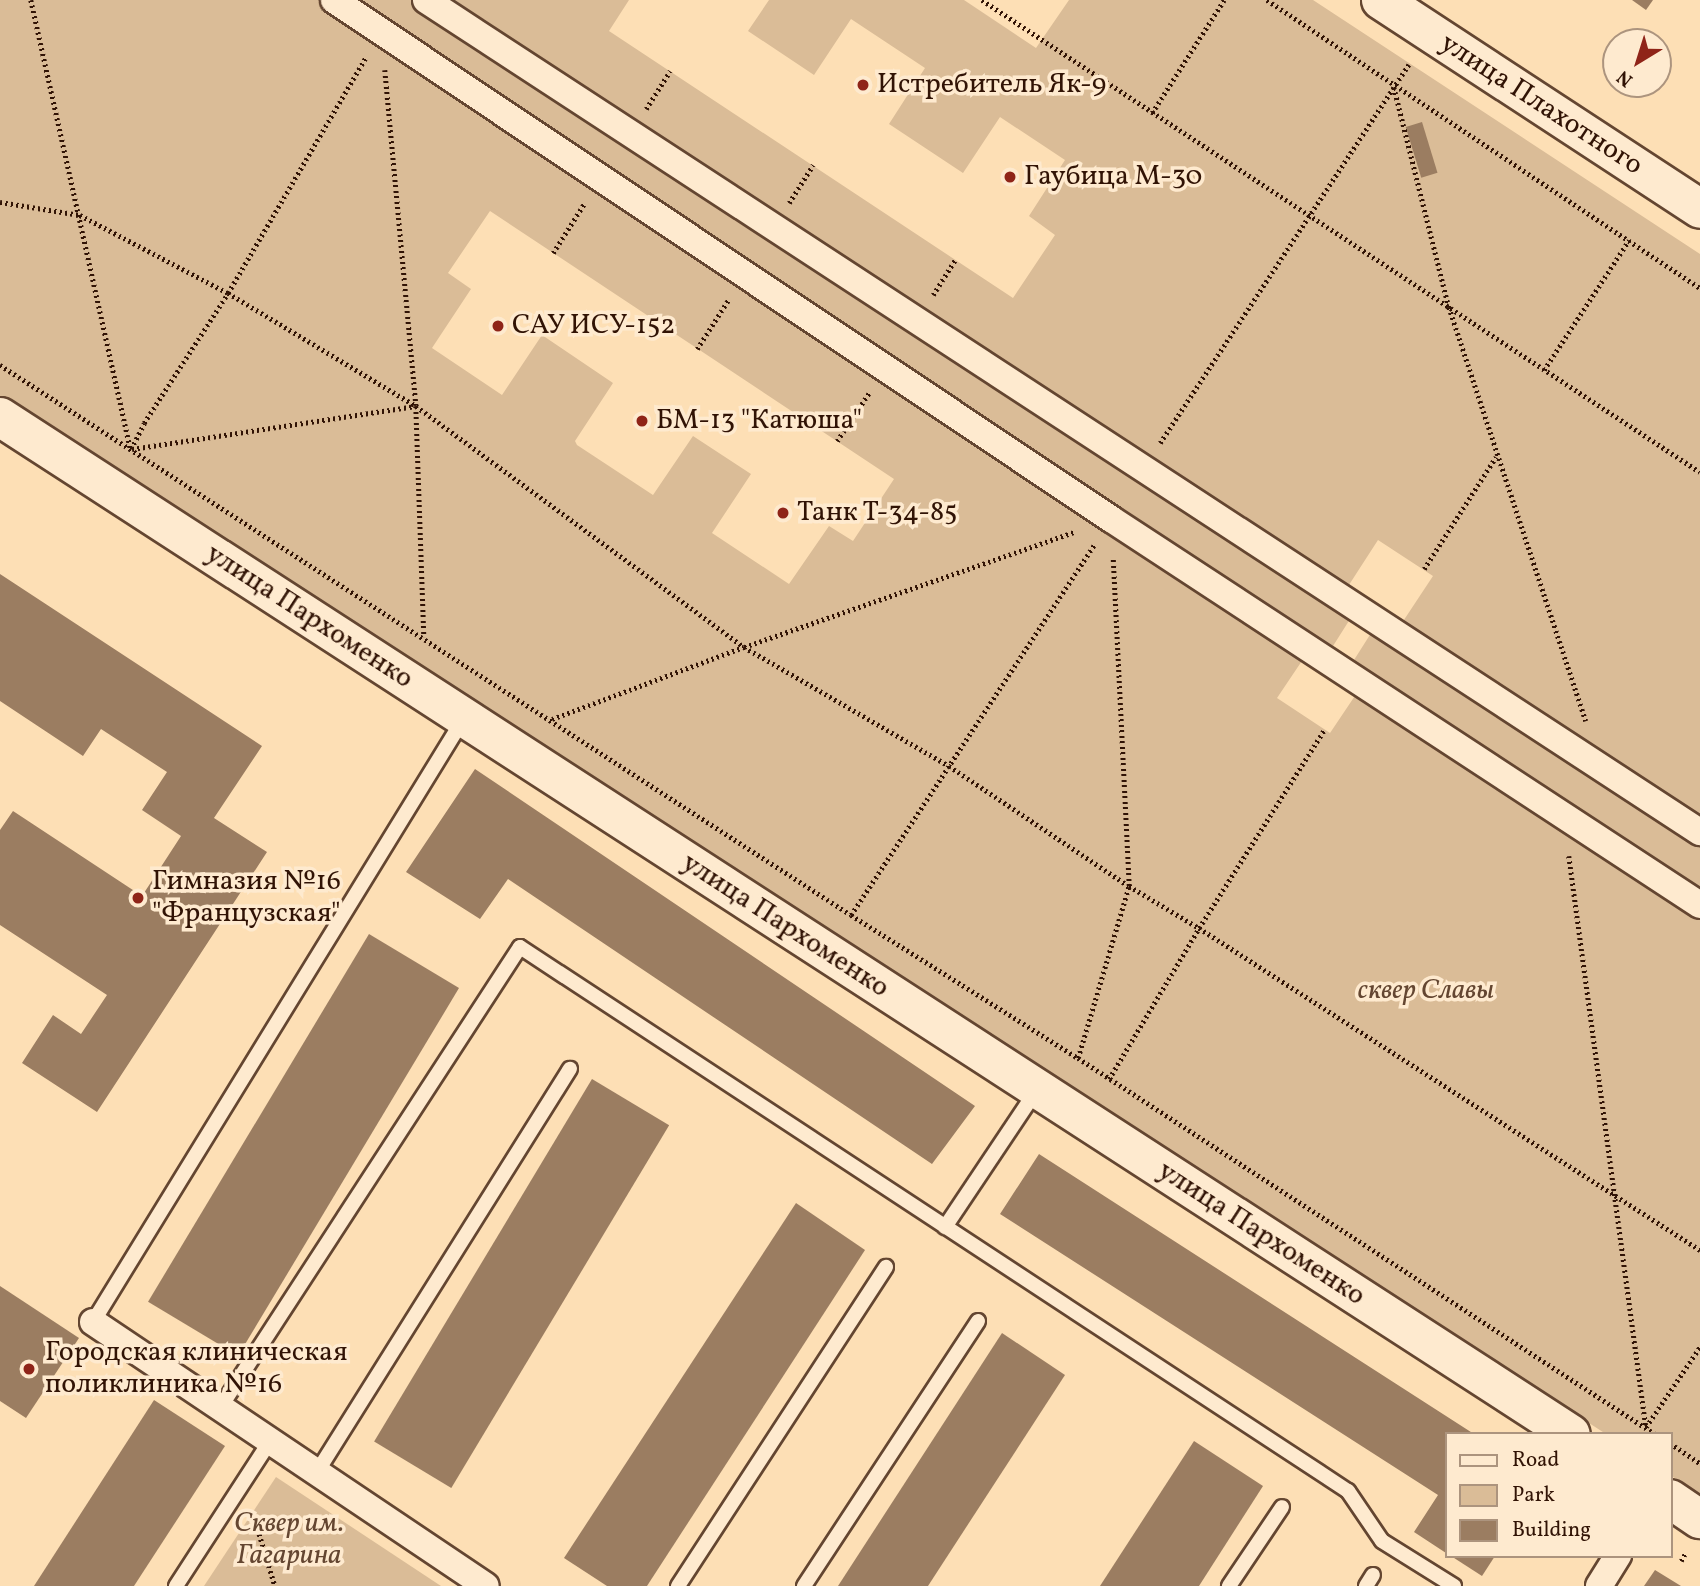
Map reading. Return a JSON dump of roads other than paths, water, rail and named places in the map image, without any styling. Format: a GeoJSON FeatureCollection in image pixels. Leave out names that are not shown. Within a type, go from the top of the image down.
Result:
{"type":"FeatureCollection","features":[{"type":"Feature","properties":{"kind":"street"},"geometry":{"type":"LineString","coordinates":[[334,0],[1111,519],[1700,905]]}},
{"type":"Feature","properties":{"kind":"street"},"geometry":{"type":"LineString","coordinates":[[426,0],[1700,832]]}},
{"type":"Feature","properties":{"kind":"street","name":"улица Плахотного"},"geometry":{"type":"LineString","coordinates":[[1381,0],[1700,209]]}},
{"type":"Feature","properties":{"kind":"street","name":"улица Пархоменко"},"geometry":{"type":"LineString","coordinates":[[0,417],[1567,1432]]}},
{"type":"Feature","properties":{"kind":"street"},"geometry":{"type":"LineString","coordinates":[[93,1322],[486,1586]]}},
{"type":"Feature","properties":{"kind":"street"},"geometry":{"type":"LineString","coordinates":[[1672,1500],[1700,1519]]}},
{"type":"Feature","properties":{"kind":"street"},"geometry":{"type":"LineString","coordinates":[[1599,1586],[1617,1558]]}},
{"type":"Feature","properties":{"kind":"lane"},"geometry":{"type":"LineString","coordinates":[[93,1322],[464,718]]}},
{"type":"Feature","properties":{"kind":"lane"},"geometry":{"type":"LineString","coordinates":[[220,1408],[520,947],[1348,1492],[1382,1541],[1454,1586]]}},
{"type":"Feature","properties":{"kind":"lane"},"geometry":{"type":"LineString","coordinates":[[317,1472],[570,1069]]}},
{"type":"Feature","properties":{"kind":"lane"},"geometry":{"type":"LineString","coordinates":[[945,1227],[1037,1090]]}},
{"type":"Feature","properties":{"kind":"lane"},"geometry":{"type":"LineString","coordinates":[[678,1586],[886,1267]]}},
{"type":"Feature","properties":{"kind":"lane"},"geometry":{"type":"LineString","coordinates":[[804,1586],[978,1321]]}},
{"type":"Feature","properties":{"kind":"lane"},"geometry":{"type":"LineString","coordinates":[[176,1586],[270,1441]]}},
{"type":"Feature","properties":{"kind":"lane"},"geometry":{"type":"LineString","coordinates":[[1229,1586],[1282,1507]]}},
{"type":"Feature","properties":{"kind":"place","name":"Истребитель Як-9"},"geometry":{"type":"Point","coordinates":[863,85]}},
{"type":"Feature","properties":{"kind":"place","name":"Гаубица М-30"},"geometry":{"type":"Point","coordinates":[1010,177]}},
{"type":"Feature","properties":{"kind":"place","name":"САУ ИСУ-152"},"geometry":{"type":"Point","coordinates":[498,326]}},
{"type":"Feature","properties":{"kind":"place","name":"БМ-13 \"Катюша\""},"geometry":{"type":"Point","coordinates":[642,421]}},
{"type":"Feature","properties":{"kind":"place","name":"Танк Т-34-85"},"geometry":{"type":"Point","coordinates":[783,513]}},
{"type":"Feature","properties":{"kind":"place","name":"Гимназия №16 \"Французская\""},"geometry":{"type":"Point","coordinates":[138,898]}},
{"type":"Feature","properties":{"kind":"place","name":"Городская клиническая поликлиника №16"},"geometry":{"type":"Point","coordinates":[29,1369]}},
{"type":"Feature","properties":{"kind":"park label","name":"сквер Славы"},"geometry":{"type":"Point","coordinates":[1426,991]}},
{"type":"Feature","properties":{"kind":"park label","name":"Сквер им. Гагарина"},"geometry":{"type":"Point","coordinates":[289,1540]}}]}
